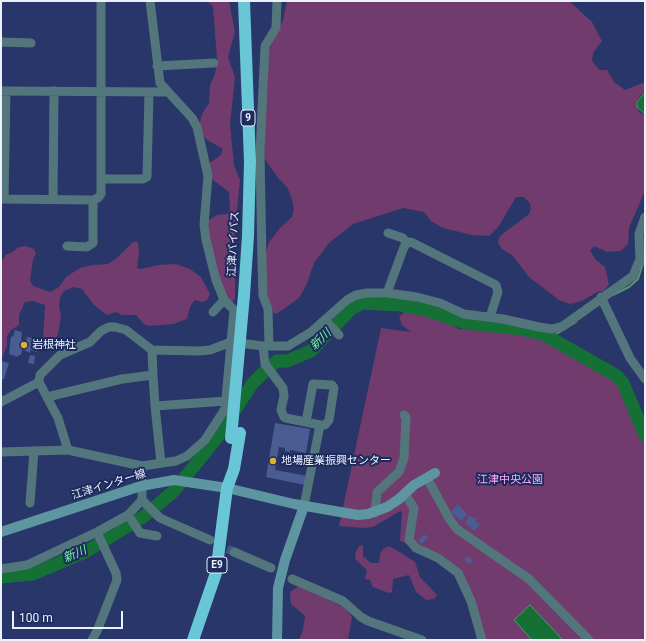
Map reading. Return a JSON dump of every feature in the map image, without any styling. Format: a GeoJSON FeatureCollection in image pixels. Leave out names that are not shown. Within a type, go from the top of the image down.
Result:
{"type":"FeatureCollection","features":[{"type":"Feature","properties":{"kind":"highway","name":"江津バイパス"},"geometry":{"type":"LineString","coordinates":[[227,488],[227,470],[236,436],[248,295],[250,162],[244,1]]}},
{"type":"Feature","properties":{"kind":"highway","name":"E9"},"geometry":{"type":"LineString","coordinates":[[194,640],[216,574],[227,488]]}},
{"type":"Feature","properties":{"kind":"street"},"geometry":{"type":"LineString","coordinates":[[101,1],[101,92],[101,179],[100,194],[98,198],[93,200],[3,199],[4,91],[54,91],[101,92],[149,93],[167,92]]}},
{"type":"Feature","properties":{"kind":"street"},"geometry":{"type":"LineString","coordinates":[[1,452],[68,450],[142,466],[176,461],[187,456],[205,440],[224,409],[234,310],[224,300],[216,280],[206,240],[204,225],[208,176],[196,127],[192,118],[160,83],[150,1]]}},
{"type":"Feature","properties":{"kind":"street"},"geometry":{"type":"LineString","coordinates":[[277,1],[276,28],[265,46],[260,153],[263,296],[268,309],[265,364],[284,391],[281,410],[282,415],[286,418],[320,425],[325,424],[329,420],[334,388],[332,385],[313,384],[306,422]]}},
{"type":"Feature","properties":{"kind":"street"},"geometry":{"type":"LineString","coordinates":[[1,42],[31,42]]}},
{"type":"Feature","properties":{"kind":"street"},"geometry":{"type":"LineString","coordinates":[[157,66],[214,63]]}},
{"type":"Feature","properties":{"kind":"street"},"geometry":{"type":"LineString","coordinates":[[53,199],[54,91]]}},
{"type":"Feature","properties":{"kind":"street"},"geometry":{"type":"LineString","coordinates":[[101,179],[143,179],[148,177],[149,93]]}},
{"type":"Feature","properties":{"kind":"street"},"geometry":{"type":"LineString","coordinates":[[67,246],[87,247],[93,243],[93,200]]}},
{"type":"Feature","properties":{"kind":"street"},"geometry":{"type":"LineString","coordinates":[[68,450],[58,418],[39,382],[40,375],[60,355],[90,342],[100,331],[109,327],[126,330],[152,350],[210,350],[231,342],[281,347],[295,342],[312,332],[327,322],[347,300],[356,295],[367,292],[417,297],[440,303],[464,314],[490,317],[552,329],[563,326],[601,297],[633,276],[640,259],[639,234],[645,217]]}},
{"type":"Feature","properties":{"kind":"street"},"geometry":{"type":"LineString","coordinates":[[388,233],[403,238],[406,243]]}},
{"type":"Feature","properties":{"kind":"street"},"geometry":{"type":"LineString","coordinates":[[406,243],[412,242],[496,285],[498,292],[490,317]]}},
{"type":"Feature","properties":{"kind":"street"},"geometry":{"type":"LineString","coordinates":[[387,293],[406,243]]}},
{"type":"Feature","properties":{"kind":"street"},"geometry":{"type":"LineString","coordinates":[[601,297],[630,358],[645,379]]}},
{"type":"Feature","properties":{"kind":"street"},"geometry":{"type":"LineString","coordinates":[[213,312],[224,300]]}},
{"type":"Feature","properties":{"kind":"street"},"geometry":{"type":"LineString","coordinates":[[327,322],[338,334]]}},
{"type":"Feature","properties":{"kind":"street"},"geometry":{"type":"LineString","coordinates":[[152,350],[155,406],[161,463]]}},
{"type":"Feature","properties":{"kind":"street"},"geometry":{"type":"LineString","coordinates":[[48,397],[122,379],[153,375]]}},
{"type":"Feature","properties":{"kind":"street"},"geometry":{"type":"LineString","coordinates":[[1,402],[39,382]]}},
{"type":"Feature","properties":{"kind":"street"},"geometry":{"type":"LineString","coordinates":[[155,406],[226,401]]}},
{"type":"Feature","properties":{"kind":"street"},"geometry":{"type":"LineString","coordinates":[[375,513],[377,492],[399,472],[404,458],[406,418],[404,415]]}},
{"type":"Feature","properties":{"kind":"street"},"geometry":{"type":"LineString","coordinates":[[278,640],[278,588],[284,560],[304,506],[320,425]]}},
{"type":"Feature","properties":{"kind":"street"},"geometry":{"type":"LineString","coordinates":[[30,503],[34,451]]}},
{"type":"Feature","properties":{"kind":"street"},"geometry":{"type":"LineString","coordinates":[[142,466],[141,486],[144,502],[153,512],[164,521],[210,540]]}},
{"type":"Feature","properties":{"kind":"street"},"geometry":{"type":"LineString","coordinates":[[375,513],[387,507],[405,494],[414,485],[431,475],[450,520],[457,529],[528,579],[549,598],[589,640]]}},
{"type":"Feature","properties":{"kind":"street","name":"江津インター線"},"geometry":{"type":"LineString","coordinates":[[1,532],[141,486],[169,481],[192,482],[227,488],[304,506],[358,515],[375,513]]}},
{"type":"Feature","properties":{"kind":"street"},"geometry":{"type":"LineString","coordinates":[[405,494],[414,508],[409,540],[416,548],[438,558],[458,573],[471,601],[482,640]]}},
{"type":"Feature","properties":{"kind":"street"},"geometry":{"type":"LineString","coordinates":[[1,569],[27,565],[98,533],[128,516],[144,502]]}},
{"type":"Feature","properties":{"kind":"street"},"geometry":{"type":"LineString","coordinates":[[128,516],[136,528],[143,534],[157,536]]}},
{"type":"Feature","properties":{"kind":"street"},"geometry":{"type":"LineString","coordinates":[[92,640],[117,580],[98,533]]}},
{"type":"Feature","properties":{"kind":"street"},"geometry":{"type":"LineString","coordinates":[[234,552],[271,568]]}},
{"type":"Feature","properties":{"kind":"street"},"geometry":{"type":"LineString","coordinates":[[292,578],[342,601],[368,621],[418,639]]}},
{"type":"Feature","properties":{"kind":"green space"},"geometry":{"type":"Polygon","coordinates":[[[201,1],[229,1],[235,32],[228,57],[235,77],[230,125],[234,165],[240,180],[233,250],[235,298],[232,303],[223,292],[206,226],[209,220],[217,215],[228,214],[230,210],[229,192],[213,180],[209,169],[209,163],[220,156],[223,149],[207,140],[201,133],[199,125],[202,114],[209,103],[210,85],[215,74],[217,59],[213,7],[210,3],[201,1]]]}},
{"type":"Feature","properties":{"kind":"green space"},"geometry":{"type":"Polygon","coordinates":[[[287,1],[569,1],[592,22],[602,41],[593,53],[592,60],[595,65],[600,70],[607,70],[614,82],[625,90],[645,82],[645,92],[642,93],[636,103],[639,112],[645,115],[644,193],[629,228],[628,244],[621,251],[607,252],[594,246],[590,250],[595,259],[605,267],[609,284],[604,291],[597,292],[582,301],[570,304],[559,300],[529,277],[512,255],[502,249],[498,242],[500,236],[529,214],[531,208],[530,203],[524,197],[516,197],[499,226],[489,236],[472,235],[443,228],[431,221],[424,212],[403,208],[353,224],[329,243],[314,263],[306,286],[299,298],[278,313],[274,314],[266,293],[265,255],[269,242],[281,227],[292,217],[294,210],[292,199],[287,187],[279,179],[264,158],[269,49],[283,20],[287,1]]]}},
{"type":"Feature","properties":{"kind":"green space"},"geometry":{"type":"Polygon","coordinates":[[[133,242],[138,242],[139,252],[137,268],[141,269],[158,265],[176,264],[190,269],[201,277],[210,294],[207,300],[202,302],[195,300],[190,307],[187,319],[173,324],[149,326],[144,324],[136,315],[122,315],[116,312],[107,315],[94,305],[82,289],[74,287],[64,291],[60,298],[59,306],[61,314],[56,340],[43,341],[45,305],[33,301],[25,302],[19,315],[19,325],[11,330],[7,336],[7,346],[1,360],[1,260],[3,260],[6,254],[11,253],[19,247],[26,246],[34,249],[36,253],[33,260],[30,280],[33,286],[50,292],[59,287],[66,277],[80,268],[108,264],[117,258],[133,242]]]}},
{"type":"Feature","properties":{"kind":"green space","name":"江津中央公園"},"geometry":{"type":"Polygon","coordinates":[[[406,310],[418,310],[431,314],[458,329],[515,332],[538,336],[611,376],[621,385],[634,418],[645,440],[645,640],[479,640],[461,582],[454,573],[406,543],[400,541],[402,512],[400,511],[373,527],[362,528],[339,526],[381,328],[411,332],[402,325],[399,317],[406,310]]]}},
{"type":"Feature","properties":{"kind":"green space"},"geometry":{"type":"Polygon","coordinates":[[[361,545],[363,546],[363,556],[371,563],[379,563],[380,554],[383,549],[389,546],[403,554],[415,562],[420,577],[437,595],[434,599],[426,600],[416,592],[409,575],[393,579],[392,592],[389,593],[373,587],[370,580],[365,579],[367,570],[356,560],[355,554],[361,545]]]}},
{"type":"Feature","properties":{"kind":"green space"},"geometry":{"type":"Polygon","coordinates":[[[299,586],[344,607],[352,617],[348,640],[299,640],[303,630],[305,616],[291,604],[290,592],[299,586]]]}},
{"type":"Feature","properties":{"kind":"shaded area"},"geometry":{"type":"Polygon","coordinates":[[[645,92],[645,114],[637,107],[637,102],[645,92]]]}},
{"type":"Feature","properties":{"kind":"shaded area"},"geometry":{"type":"Polygon","coordinates":[[[530,605],[563,640],[532,640],[514,620],[530,605]]]}},
{"type":"Feature","properties":{"kind":"building","name":"岩根神社"},"geometry":{"type":"Polygon","coordinates":[[[15,330],[22,332],[21,340],[26,341],[27,337],[40,339],[37,352],[30,350],[30,353],[22,349],[21,355],[18,355],[18,357],[9,354],[11,336],[13,337],[15,330]]]}},
{"type":"Feature","properties":{"kind":"building"},"geometry":{"type":"Polygon","coordinates":[[[30,355],[35,356],[34,364],[28,363],[30,355]]]}},
{"type":"Feature","properties":{"kind":"building"},"geometry":{"type":"Polygon","coordinates":[[[1,361],[9,363],[4,379],[1,379],[1,361]]]}},
{"type":"Feature","properties":{"kind":"building","name":"地場産業振興センター"},"geometry":{"type":"Polygon","coordinates":[[[275,423],[310,429],[306,453],[290,450],[290,452],[285,451],[285,448],[279,447],[275,470],[307,476],[305,485],[266,477],[275,423]]]}},
{"type":"Feature","properties":{"kind":"building"},"geometry":{"type":"Polygon","coordinates":[[[458,504],[467,514],[461,521],[451,512],[458,504]]]}},
{"type":"Feature","properties":{"kind":"building"},"geometry":{"type":"Polygon","coordinates":[[[470,516],[477,519],[475,521],[480,525],[474,531],[465,522],[470,516]]]}},
{"type":"Feature","properties":{"kind":"building"},"geometry":{"type":"Polygon","coordinates":[[[424,534],[428,537],[422,544],[418,541],[424,534]]]}},
{"type":"Feature","properties":{"kind":"building"},"geometry":{"type":"Polygon","coordinates":[[[467,556],[473,560],[470,564],[464,560],[467,556]]]}},
{"type":"Feature","properties":{"kind":"waterway"},"geometry":{"type":"LineString","coordinates":[[613,295],[629,287],[638,279],[644,260],[645,233]]}},
{"type":"Feature","properties":{"kind":"waterway","name":"新川"},"geometry":{"type":"LineString","coordinates":[[1,577],[33,574],[85,552],[143,517],[174,491],[216,439],[252,384],[266,370],[277,361],[287,361],[311,351],[351,309],[363,303],[400,305],[426,310],[465,323],[522,329],[545,335],[617,376],[623,383],[645,435]]}},
{"type":"Feature","properties":{"kind":"waterway"},"geometry":{"type":"LineString","coordinates":[[545,335],[553,336],[576,322]]}},
{"type":"Feature","properties":{"kind":"tunnel"},"geometry":{"type":"LineString","coordinates":[[215,543],[234,552]]}},
{"type":"Feature","properties":{"kind":"place","name":"岩根神社"},"geometry":{"type":"Point","coordinates":[24,345]}},
{"type":"Feature","properties":{"kind":"place","name":"地場産業振興センター"},"geometry":{"type":"Point","coordinates":[273,461]}}]}
